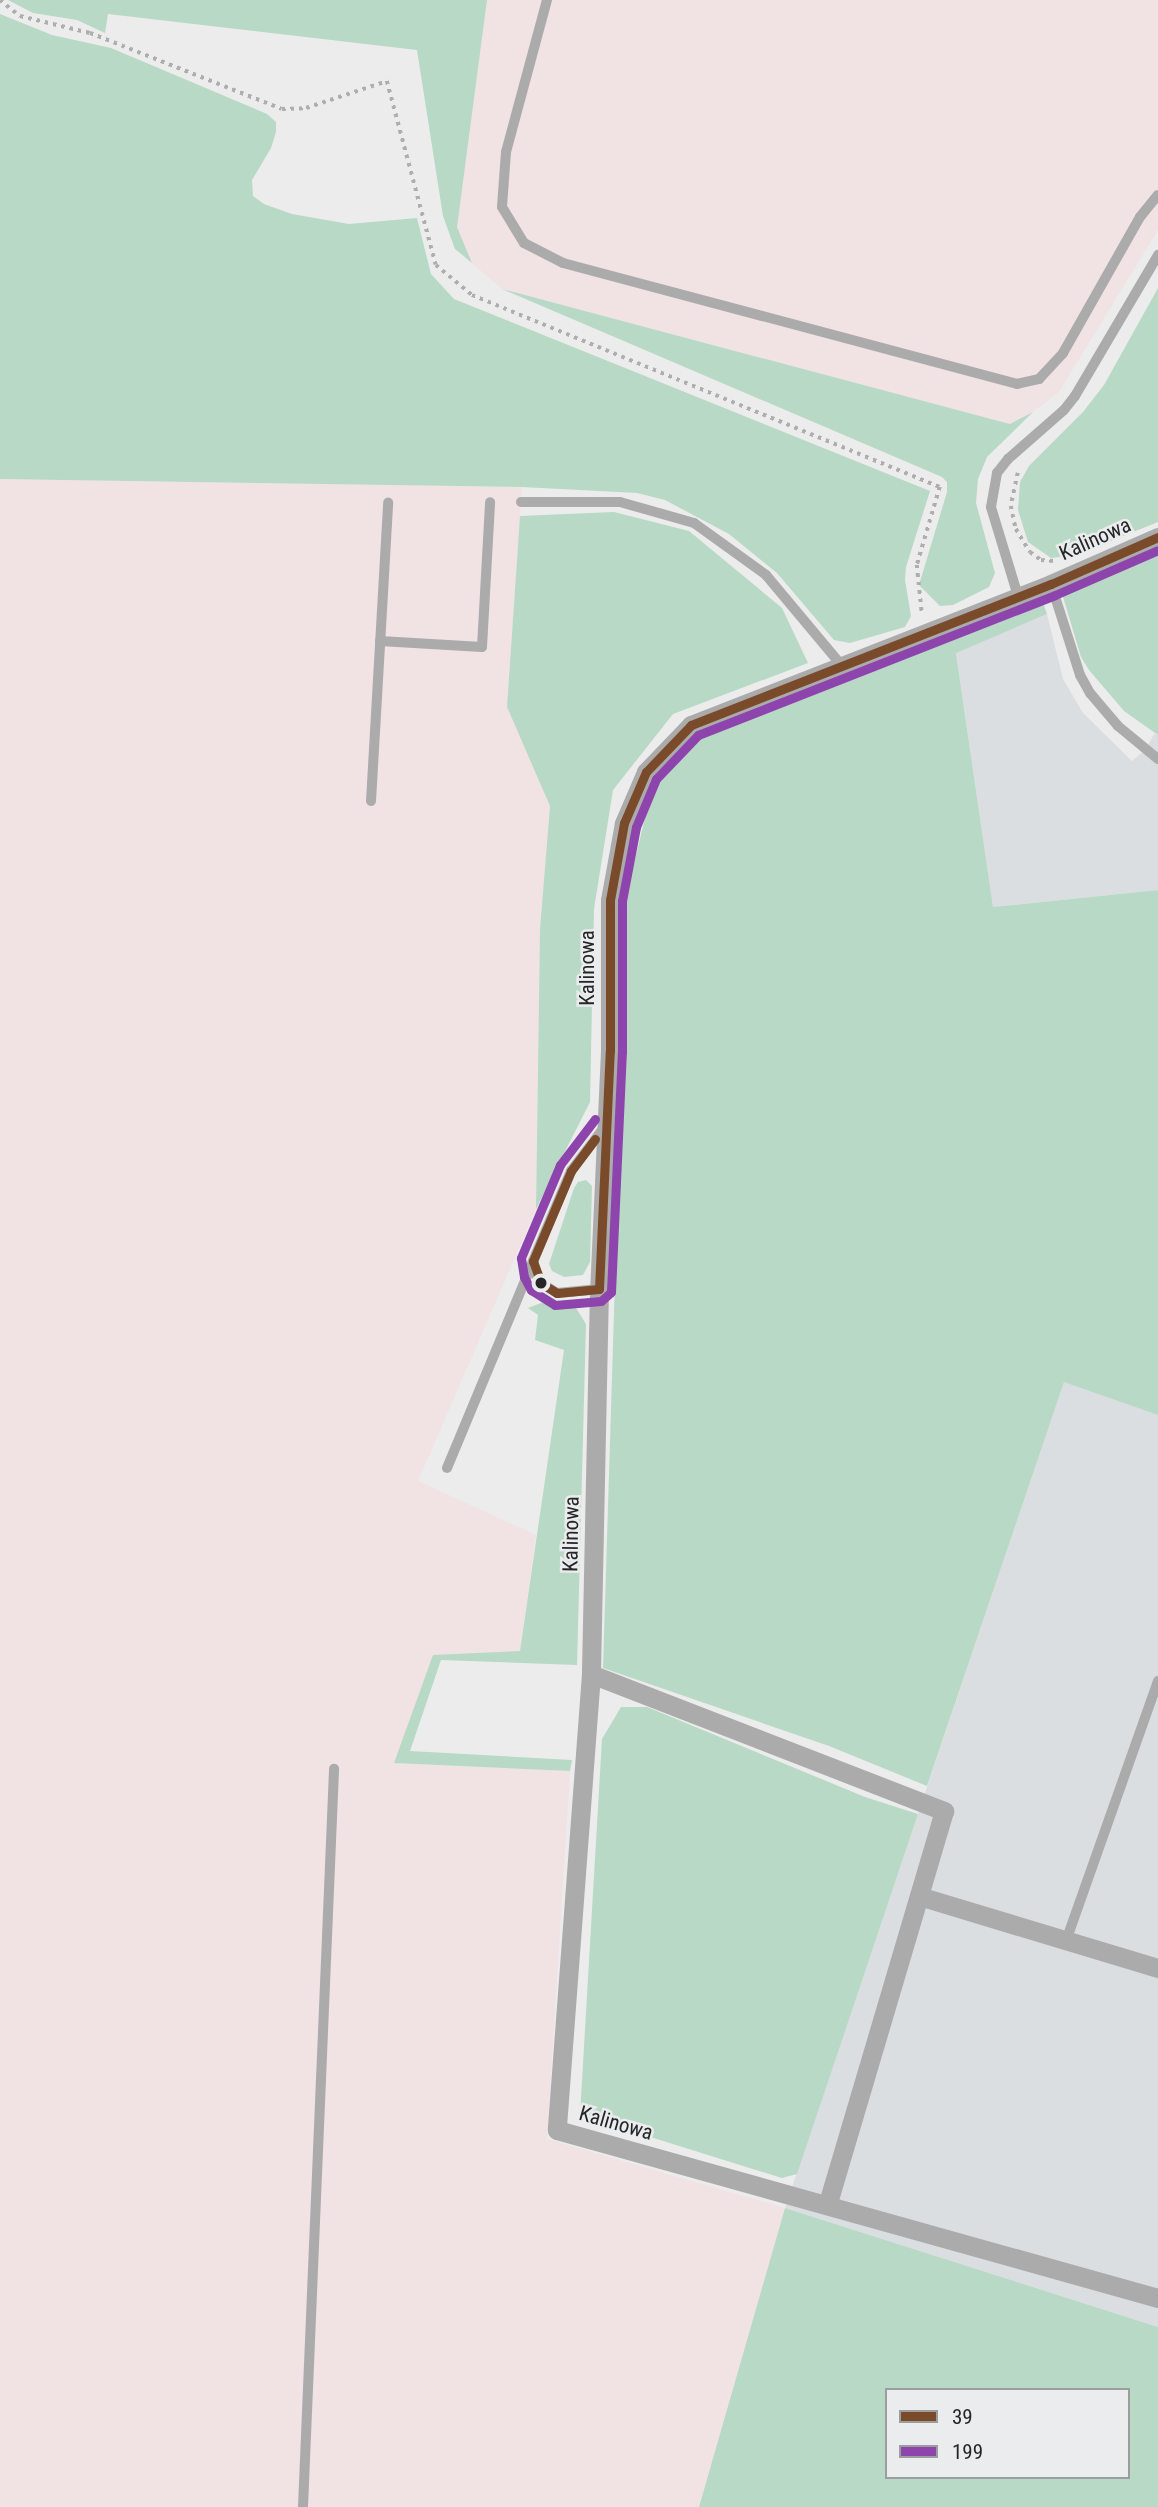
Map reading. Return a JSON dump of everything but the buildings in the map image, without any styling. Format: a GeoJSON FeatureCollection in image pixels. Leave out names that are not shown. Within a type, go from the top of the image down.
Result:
{"type":"FeatureCollection","features":[{"type":"Feature","properties":{"kind":"street","name":"Kalinowa"},"geometry":{"type":"LineString","coordinates":[[1158,537],[1051,584],[691,725],[646,772],[624,823],[610,900],[610,1051],[599,1289],[591,1674],[557,2130],[1158,2298]]}},
{"type":"Feature","properties":{"kind":"street"},"geometry":{"type":"LineString","coordinates":[[591,1674],[944,1811],[827,2205]]}},
{"type":"Feature","properties":{"kind":"street"},"geometry":{"type":"LineString","coordinates":[[919,1896],[1066,1938],[1158,1968]]}},
{"type":"Feature","properties":{"kind":"lane"},"geometry":{"type":"LineString","coordinates":[[547,0],[506,152],[502,207],[524,243],[562,262],[1017,384],[1039,379],[1063,353],[1140,217],[1158,195]]}},
{"type":"Feature","properties":{"kind":"lane"},"geometry":{"type":"LineString","coordinates":[[1018,596],[991,508],[997,473],[1008,459],[1064,410],[1075,396],[1158,256]]}},
{"type":"Feature","properties":{"kind":"lane"},"geometry":{"type":"LineString","coordinates":[[371,801],[388,502]]}},
{"type":"Feature","properties":{"kind":"lane"},"geometry":{"type":"LineString","coordinates":[[380,641],[482,647],[490,502]]}},
{"type":"Feature","properties":{"kind":"lane"},"geometry":{"type":"LineString","coordinates":[[521,502],[620,502],[694,523],[766,575],[842,666]]}},
{"type":"Feature","properties":{"kind":"lane","name":"Kalinowa"},"geometry":{"type":"LineString","coordinates":[[1051,584],[1085,684],[1102,711],[1158,759]]}},
{"type":"Feature","properties":{"kind":"lane"},"geometry":{"type":"LineString","coordinates":[[447,1468],[571,1171],[605,1126]]}},
{"type":"Feature","properties":{"kind":"lane"},"geometry":{"type":"LineString","coordinates":[[533,1261],[535,1273],[545,1288],[557,1293],[599,1289]]}},
{"type":"Feature","properties":{"kind":"lane"},"geometry":{"type":"LineString","coordinates":[[1066,1938],[1158,1681]]}},
{"type":"Feature","properties":{"kind":"lane"},"geometry":{"type":"LineString","coordinates":[[303,2507],[334,1769]]}},
{"type":"Feature","properties":{"kind":"path"},"geometry":{"type":"LineString","coordinates":[[0,0],[20,16],[90,33],[282,110],[306,108],[387,81],[436,265],[472,295],[940,487],[917,565],[922,613],[930,631]]}},
{"type":"Feature","properties":{"kind":"path"},"geometry":{"type":"LineString","coordinates":[[1024,463],[1013,489],[1011,506],[1016,528],[1030,552],[1041,559],[1059,562]]}},
{"type":"Feature","properties":{"kind":"shaded area"},"geometry":{"type":"Polygon","coordinates":[[[487,0],[1158,0],[1158,230],[1059,392],[1033,412],[1010,424],[502,289],[472,263],[455,222],[487,0]]]}},
{"type":"Feature","properties":{"kind":"shaded area"},"geometry":{"type":"Polygon","coordinates":[[[0,479],[522,487],[507,707],[550,806],[540,929],[536,1209],[418,1481],[536,1535],[520,1652],[434,1655],[395,1763],[570,1771],[547,2139],[785,2208],[699,2507],[0,2507],[0,479]]]}},
{"type":"Feature","properties":{"kind":"shaded area"},"geometry":{"type":"Polygon","coordinates":[[[1047,614],[1063,679],[1083,713],[1132,761],[1146,749],[1154,734],[1158,735],[1158,890],[993,907],[956,652],[1047,614]]]}},
{"type":"Feature","properties":{"kind":"shaded area"},"geometry":{"type":"Polygon","coordinates":[[[1064,1381],[1158,1415],[1158,2327],[785,2208],[1064,1381]]]}},
{"type":"Feature","properties":{"kind":"green space"},"geometry":{"type":"Polygon","coordinates":[[[8,0],[487,0],[457,227],[472,263],[455,249],[443,216],[417,50],[108,14],[105,33],[77,20],[33,13],[8,0]]]}},
{"type":"Feature","properties":{"kind":"green space"},"geometry":{"type":"Polygon","coordinates":[[[0,14],[52,35],[111,48],[267,114],[276,122],[276,132],[271,148],[252,180],[253,196],[264,204],[292,214],[349,224],[417,218],[431,274],[454,299],[930,491],[906,567],[905,580],[911,616],[905,627],[850,643],[834,640],[777,573],[729,534],[665,500],[637,493],[522,487],[0,479],[0,14]]]}},
{"type":"Feature","properties":{"kind":"green space"},"geometry":{"type":"Polygon","coordinates":[[[1158,288],[1158,522],[1076,555],[1051,558],[1028,542],[1018,510],[1020,482],[1029,466],[1083,412],[1104,385],[1158,288]]]}},
{"type":"Feature","properties":{"kind":"green space"},"geometry":{"type":"Polygon","coordinates":[[[502,289],[1010,424],[1033,412],[987,457],[978,479],[976,503],[995,573],[989,587],[953,605],[940,606],[919,585],[947,492],[947,482],[942,477],[502,289]]]}},
{"type":"Feature","properties":{"kind":"green space"},"geometry":{"type":"Polygon","coordinates":[[[614,512],[689,531],[782,608],[808,663],[673,714],[613,790],[594,909],[590,1102],[536,1209],[540,929],[550,806],[507,707],[520,516],[614,512]]]}},
{"type":"Feature","properties":{"kind":"green space"},"geometry":{"type":"Polygon","coordinates":[[[1158,547],[1158,735],[1124,711],[1089,670],[1081,657],[1061,590],[1158,547]]]}},
{"type":"Feature","properties":{"kind":"green space"},"geometry":{"type":"Polygon","coordinates":[[[1042,600],[1047,614],[956,653],[993,907],[1158,890],[1158,1415],[1064,1382],[927,1786],[829,1746],[603,1668],[627,892],[652,789],[701,731],[953,640],[1042,600]]]}},
{"type":"Feature","properties":{"kind":"green space"},"geometry":{"type":"Polygon","coordinates":[[[586,1180],[592,1186],[590,1262],[583,1275],[564,1277],[552,1271],[549,1264],[574,1188],[578,1182],[586,1180]]]}},
{"type":"Feature","properties":{"kind":"green space"},"geometry":{"type":"Polygon","coordinates":[[[541,1303],[576,1308],[586,1324],[577,1665],[441,1660],[410,1751],[572,1760],[570,1771],[394,1763],[433,1655],[520,1651],[564,1350],[535,1340],[538,1315],[528,1308],[541,1303]]]}},
{"type":"Feature","properties":{"kind":"green space"},"geometry":{"type":"Polygon","coordinates":[[[621,1707],[647,1707],[865,1797],[918,1814],[797,2174],[782,2178],[580,2115],[602,1739],[621,1707]]]}},
{"type":"Feature","properties":{"kind":"green space"},"geometry":{"type":"Polygon","coordinates":[[[785,2208],[1158,2327],[1158,2507],[699,2507],[785,2208]]]}},
{"type":"Feature","properties":{"kind":"transit line","name":"39"},"geometry":{"type":"LineString","coordinates":[[599,1289],[610,1051],[610,900],[624,823],[646,772],[691,725],[1051,584],[1158,537]]}},
{"type":"Feature","properties":{"kind":"transit line","name":"199"},"geometry":{"type":"LineString","coordinates":[[595,1119],[560,1165],[521,1258],[524,1277],[531,1290],[555,1305],[601,1301],[611,1292],[622,1052],[622,901],[636,827],[656,779],[698,735],[1055,595],[1158,550]]}},
{"type":"Feature","properties":{"kind":"transit line","name":"39"},"geometry":{"type":"LineString","coordinates":[[595,1139],[571,1171],[533,1261],[541,1283],[557,1293],[599,1289]]}}]}
